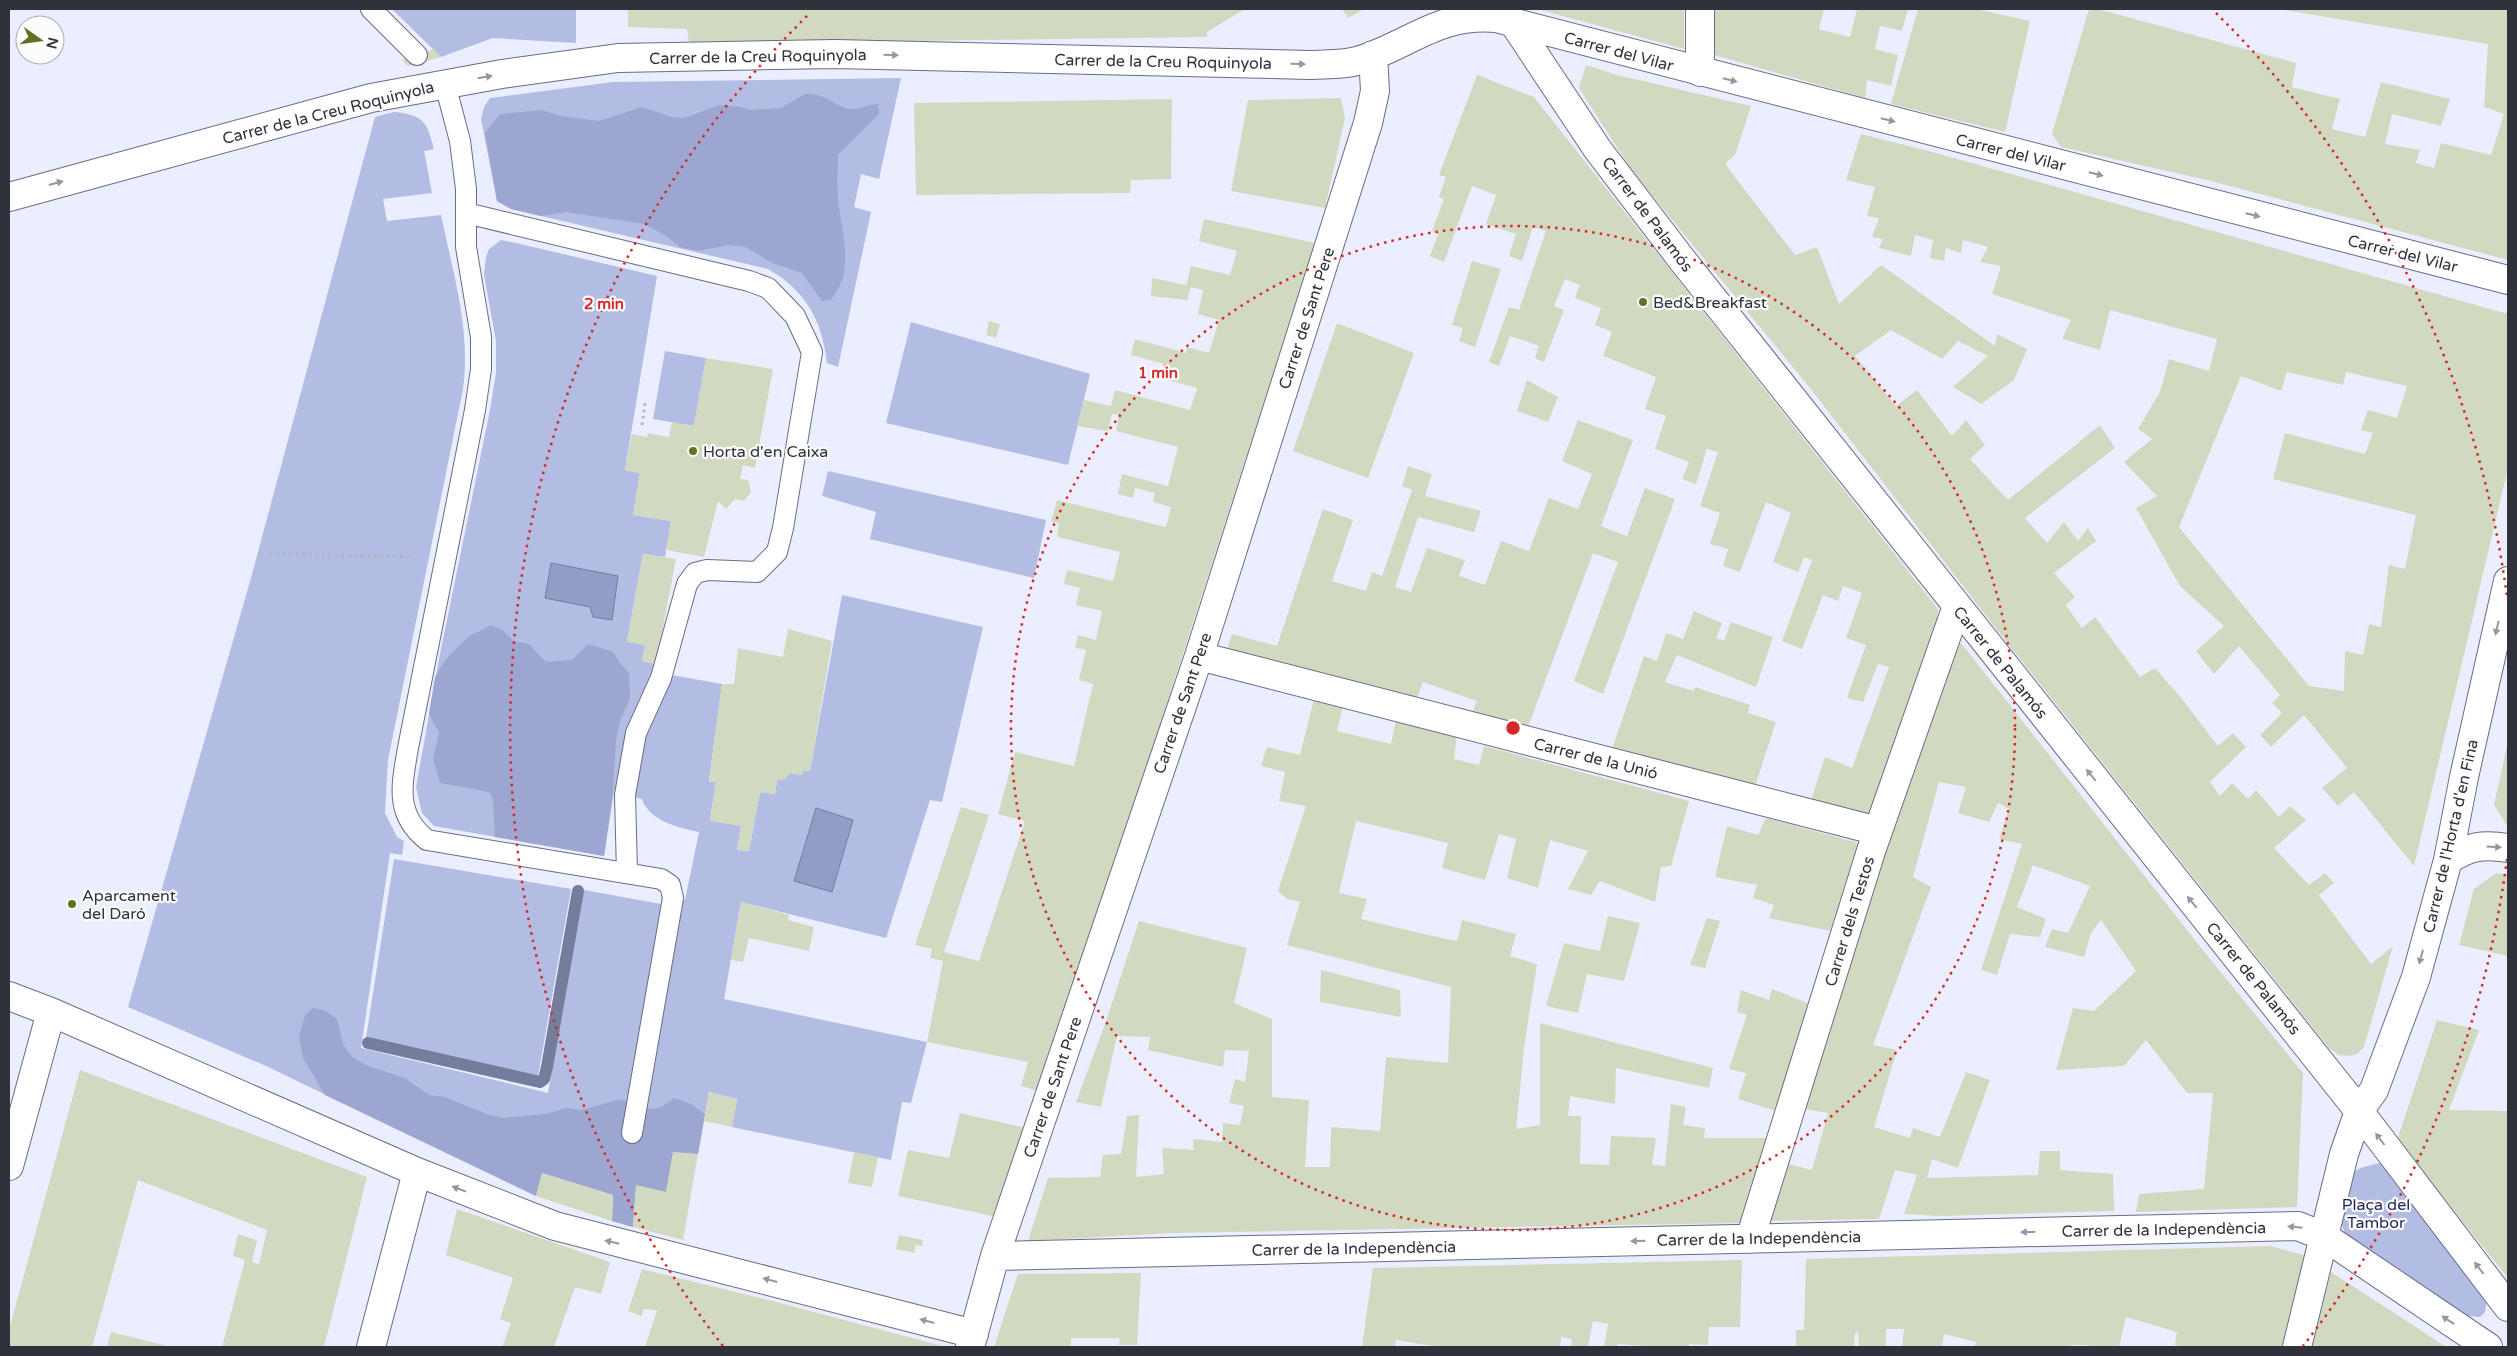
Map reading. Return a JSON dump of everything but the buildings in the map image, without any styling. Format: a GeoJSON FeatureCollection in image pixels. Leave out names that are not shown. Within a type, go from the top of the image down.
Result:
{"type":"FeatureCollection","features":[{"type":"Feature","properties":{"kind":"street"},"geometry":{"type":"LineString","coordinates":[[1700,9],[1700,72]]}},
{"type":"Feature","properties":{"kind":"street","name":"Carrer del Vilar"},"geometry":{"type":"LineString","coordinates":[[1509,16],[1700,72],[2508,280]]}},
{"type":"Feature","properties":{"kind":"street","name":"Carrer de la Creu Roquinyola"},"geometry":{"type":"LineString","coordinates":[[9,197],[372,98],[445,84],[618,58],[836,54],[1310,65],[1356,61],[1415,34],[1448,22],[1480,17],[1496,18],[1509,16]]}},
{"type":"Feature","properties":{"kind":"street","name":"Carrer de Palamós"},"geometry":{"type":"LineString","coordinates":[[1509,16],[1598,150],[1683,261],[2359,1110],[2508,1307]]}},
{"type":"Feature","properties":{"kind":"street","name":"Carrer de Sant Pere"},"geometry":{"type":"LineString","coordinates":[[972,1340],[995,1256],[1199,656],[1368,122],[1375,91],[1373,54]]}},
{"type":"Feature","properties":{"kind":"street","name":"Carrer de l'Horta d'en Fina"},"geometry":{"type":"LineString","coordinates":[[2297,1347],[2344,1154],[2359,1110],[2374,1090],[2416,977],[2448,860],[2464,777],[2508,581]]}},
{"type":"Feature","properties":{"kind":"street","name":"Carrer dels Testos"},"geometry":{"type":"LineString","coordinates":[[1750,1238],[1878,831],[1957,606]]}},
{"type":"Feature","properties":{"kind":"street","name":"Carrer de la Unió"},"geometry":{"type":"LineString","coordinates":[[1199,656],[1878,831]]}},
{"type":"Feature","properties":{"kind":"street"},"geometry":{"type":"LineString","coordinates":[[2448,860],[2466,849],[2493,846],[2508,848]]}},
{"type":"Feature","properties":{"kind":"street"},"geometry":{"type":"LineString","coordinates":[[9,996],[51,1012],[417,1172],[555,1226],[591,1237],[704,1263],[972,1340]]}},
{"type":"Feature","properties":{"kind":"street"},"geometry":{"type":"LineString","coordinates":[[9,1166],[51,1012]]}},
{"type":"Feature","properties":{"kind":"street"},"geometry":{"type":"LineString","coordinates":[[371,1347],[417,1172]]}},
{"type":"Feature","properties":{"kind":"street","name":"Carrer de la Independència"},"geometry":{"type":"LineString","coordinates":[[995,1256],[2298,1226],[2324,1236],[2488,1347]]}},
{"type":"Feature","properties":{"kind":"lane"},"geometry":{"type":"LineString","coordinates":[[371,9],[417,55]]}},
{"type":"Feature","properties":{"kind":"lane"},"geometry":{"type":"LineString","coordinates":[[445,84],[460,140],[466,189],[466,247],[481,337],[481,369],[475,410],[402,781],[402,801],[416,831],[427,840],[661,878],[670,885],[673,898],[632,1134]]}},
{"type":"Feature","properties":{"kind":"lane"},"geometry":{"type":"LineString","coordinates":[[466,213],[749,281],[768,288],[795,316],[812,352],[783,528],[777,552],[757,572],[707,570],[694,573],[687,584],[661,678],[636,734],[625,795],[627,873]]}},
{"type":"Feature","properties":{"kind":"path"},"geometry":{"type":"LineString","coordinates":[[642,425],[645,403]]}},
{"type":"Feature","properties":{"kind":"path"},"geometry":{"type":"LineString","coordinates":[[270,553],[446,557]]}},
{"type":"Feature","properties":{"kind":"green space"},"geometry":{"type":"Polygon","coordinates":[[[392,9],[576,9],[576,43],[493,38],[441,57],[392,9]]]}},
{"type":"Feature","properties":{"kind":"green space"},"geometry":{"type":"Polygon","coordinates":[[[901,78],[879,179],[861,174],[854,207],[871,212],[838,367],[827,363],[821,333],[810,308],[793,287],[768,269],[511,209],[497,201],[481,119],[484,107],[490,98],[613,82],[901,78]]]}},
{"type":"Feature","properties":{"kind":"green space"},"geometry":{"type":"Polygon","coordinates":[[[394,112],[418,118],[429,132],[434,149],[424,151],[432,193],[383,199],[387,221],[441,215],[463,323],[465,367],[463,389],[388,760],[385,813],[397,837],[404,841],[402,855],[390,853],[361,1048],[548,1093],[584,890],[661,904],[662,896],[685,900],[699,832],[674,826],[658,818],[651,813],[642,799],[614,792],[604,856],[434,826],[422,813],[416,787],[440,654],[496,373],[496,341],[484,275],[489,249],[501,240],[657,276],[625,470],[640,473],[633,515],[671,521],[665,557],[643,554],[627,641],[645,645],[642,661],[656,664],[655,672],[722,684],[709,781],[716,782],[710,820],[741,826],[737,850],[749,851],[760,792],[775,794],[777,780],[784,780],[790,773],[802,775],[803,770],[810,771],[842,595],[983,627],[942,802],[930,800],[886,938],[741,902],[724,999],[927,1042],[911,1103],[902,1102],[891,1160],[732,1127],[737,1099],[709,1092],[698,1154],[673,1153],[666,1192],[636,1186],[633,1227],[612,1221],[613,1195],[542,1173],[536,1196],[266,1066],[128,1007],[251,578],[375,117],[394,112]]]}},
{"type":"Feature","properties":{"kind":"green space"},"geometry":{"type":"Polygon","coordinates":[[[911,322],[1090,374],[1068,465],[886,423],[911,322]]]}},
{"type":"Feature","properties":{"kind":"green space"},"geometry":{"type":"Polygon","coordinates":[[[665,351],[706,358],[694,426],[653,419],[665,351]]]}},
{"type":"Feature","properties":{"kind":"green space"},"geometry":{"type":"Polygon","coordinates":[[[828,471],[1046,520],[1034,578],[870,539],[876,512],[822,496],[828,471]]]}},
{"type":"Feature","properties":{"kind":"green space"},"geometry":{"type":"Polygon","coordinates":[[[394,859],[571,889],[538,1076],[366,1038],[394,859]]]}},
{"type":"Feature","properties":{"kind":"green space","name":"Plaça del Tambor"},"geometry":{"type":"Polygon","coordinates":[[[2379,1163],[2383,1164],[2487,1300],[2485,1312],[2480,1317],[2466,1316],[2346,1237],[2340,1220],[2352,1173],[2360,1168],[2379,1163]]]}},
{"type":"Feature","properties":{"kind":"shaded area"},"geometry":{"type":"Polygon","coordinates":[[[805,94],[813,94],[825,98],[850,109],[878,104],[879,114],[838,155],[838,198],[844,238],[845,263],[839,288],[831,300],[822,301],[802,273],[772,263],[746,247],[729,245],[698,251],[680,247],[665,235],[644,224],[566,212],[541,216],[511,209],[497,201],[485,133],[500,114],[542,110],[560,116],[599,121],[642,107],[672,117],[685,118],[719,105],[741,107],[750,110],[781,108],[805,94]]]}},
{"type":"Feature","properties":{"kind":"shaded area"},"geometry":{"type":"Polygon","coordinates":[[[551,563],[618,576],[612,620],[593,617],[590,607],[545,598],[551,563]]]}},
{"type":"Feature","properties":{"kind":"shaded area"},"geometry":{"type":"Polygon","coordinates":[[[491,625],[504,631],[513,641],[529,644],[546,662],[572,660],[588,644],[613,652],[629,673],[630,698],[620,721],[616,739],[613,792],[604,856],[495,837],[493,799],[489,792],[440,783],[433,758],[439,733],[429,714],[435,677],[446,659],[468,637],[491,625]]]}},
{"type":"Feature","properties":{"kind":"shaded area"},"geometry":{"type":"Polygon","coordinates":[[[816,808],[853,820],[832,892],[794,881],[816,808]]]}},
{"type":"Feature","properties":{"kind":"shaded area"},"geometry":{"type":"Polygon","coordinates":[[[313,1008],[324,1010],[337,1019],[343,1044],[352,1057],[368,1066],[405,1078],[429,1095],[445,1097],[487,1114],[503,1118],[545,1114],[567,1108],[581,1110],[617,1100],[637,1102],[637,1106],[648,1109],[661,1107],[674,1098],[691,1104],[705,1114],[698,1154],[673,1152],[666,1192],[636,1186],[633,1227],[612,1221],[613,1195],[542,1173],[536,1196],[325,1095],[303,1058],[299,1036],[305,1015],[313,1008]]]}},
{"type":"Feature","properties":{"kind":"waterway"},"geometry":{"type":"LineString","coordinates":[[368,1043],[540,1082],[544,1079],[547,1067],[578,891]]}},
{"type":"Feature","properties":{"kind":"place","name":"Bed&Breakfast"},"geometry":{"type":"Point","coordinates":[1643,302]}},
{"type":"Feature","properties":{"kind":"place","name":"Horta d'en Caixa"},"geometry":{"type":"Point","coordinates":[693,451]}},
{"type":"Feature","properties":{"kind":"place","name":"Aparcament del Daró"},"geometry":{"type":"Point","coordinates":[72,904]}}]}
